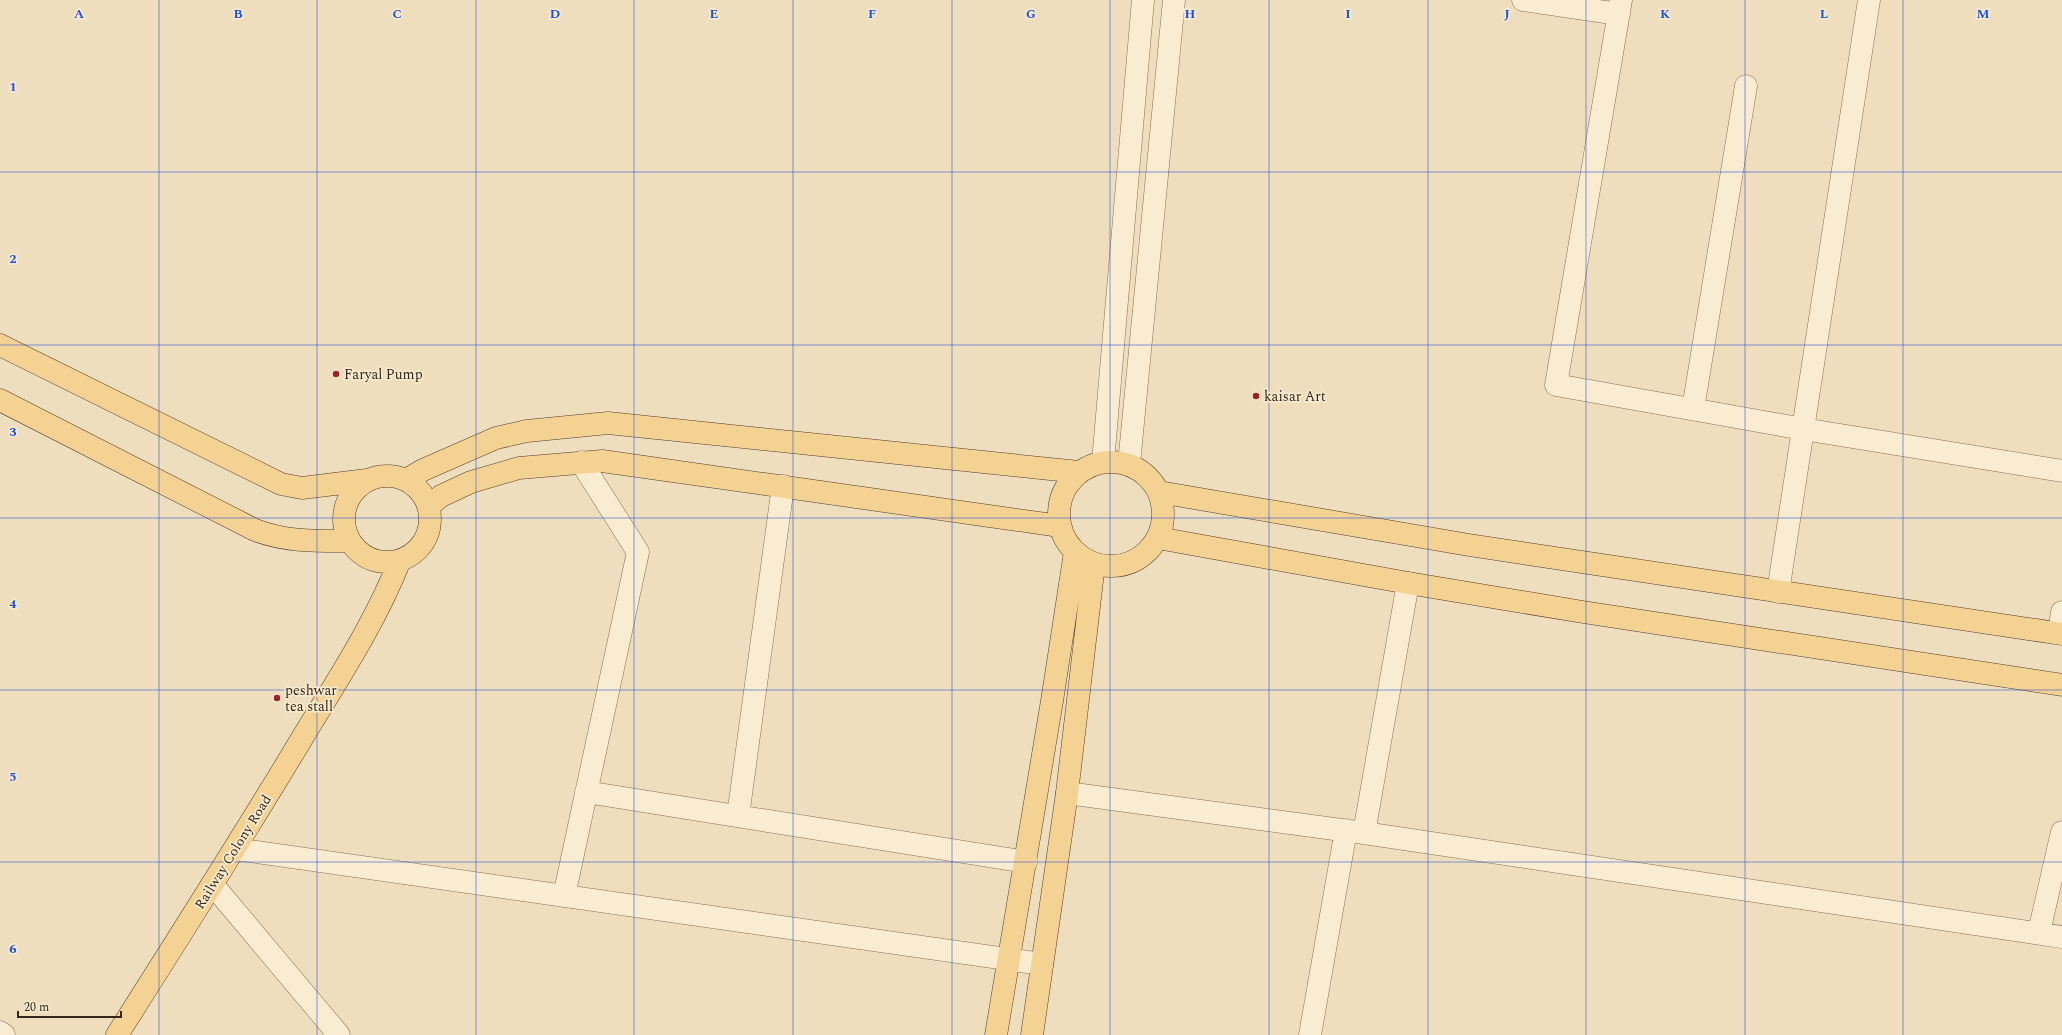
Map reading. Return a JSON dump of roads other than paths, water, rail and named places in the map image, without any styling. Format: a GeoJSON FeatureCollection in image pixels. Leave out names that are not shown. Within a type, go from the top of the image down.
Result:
{"type":"FeatureCollection","features":[{"type":"Feature","properties":{"kind":"main road"},"geometry":{"type":"LineString","coordinates":[[0,344],[281,484],[302,488],[367,480],[380,476],[394,476],[406,480],[416,487],[429,506],[431,520],[429,533],[422,545],[412,554],[400,560],[389,563],[377,562],[357,550],[350,541],[344,524],[345,506],[354,491],[367,480]]}},
{"type":"Feature","properties":{"kind":"main road"},"geometry":{"type":"LineString","coordinates":[[0,400],[255,530],[273,536],[304,542],[350,541]]}},
{"type":"Feature","properties":{"kind":"main road"},"geometry":{"type":"LineString","coordinates":[[406,480],[423,470],[496,438],[527,431],[608,423],[1079,472]]}},
{"type":"Feature","properties":{"kind":"main road"},"geometry":{"type":"LineString","coordinates":[[429,506],[441,496],[472,482],[519,468],[602,461],[1060,526]]}},
{"type":"Feature","properties":{"kind":"main road"},"geometry":{"type":"LineString","coordinates":[[1103,462],[1128,464],[1141,471],[1151,480],[1159,492],[1163,508],[1164,523],[1158,538],[1150,550],[1137,560],[1124,565],[1109,566],[1094,564],[1075,552],[1065,540],[1060,526],[1059,511],[1062,496],[1069,483],[1079,472],[1090,466],[1103,462]]}},
{"type":"Feature","properties":{"kind":"main road"},"geometry":{"type":"LineString","coordinates":[[1159,492],[1469,545],[2060,633]]}},
{"type":"Feature","properties":{"kind":"main road"},"geometry":{"type":"LineString","coordinates":[[1158,538],[1408,583],[2062,685]]}},
{"type":"Feature","properties":{"kind":"main road"},"geometry":{"type":"LineString","coordinates":[[996,1035],[1026,862],[1075,552]]}},
{"type":"Feature","properties":{"kind":"main road","name":"Railway Colony Road"},"geometry":{"type":"LineString","coordinates":[[117,1035],[213,885],[345,667],[381,604],[400,560]]}},
{"type":"Feature","properties":{"kind":"main road"},"geometry":{"type":"LineString","coordinates":[[1032,1035],[1067,793],[1094,564]]}},
{"type":"Feature","properties":{"kind":"street"},"geometry":{"type":"LineString","coordinates":[[1103,462],[1143,0]]}},
{"type":"Feature","properties":{"kind":"street"},"geometry":{"type":"LineString","coordinates":[[1128,464],[1174,0]]}},
{"type":"Feature","properties":{"kind":"street"},"geometry":{"type":"LineString","coordinates":[[1523,0],[1620,7],[1556,385],[1803,429],[2062,471]]}},
{"type":"Feature","properties":{"kind":"street"},"geometry":{"type":"LineString","coordinates":[[1778,592],[1869,0]]}},
{"type":"Feature","properties":{"kind":"street"},"geometry":{"type":"LineString","coordinates":[[1693,409],[1746,86]]}},
{"type":"Feature","properties":{"kind":"street"},"geometry":{"type":"LineString","coordinates":[[564,896],[638,552],[581,462]]}},
{"type":"Feature","properties":{"kind":"street"},"geometry":{"type":"LineString","coordinates":[[738,816],[783,486]]}},
{"type":"Feature","properties":{"kind":"street"},"geometry":{"type":"LineString","coordinates":[[1310,1035],[1408,583]]}},
{"type":"Feature","properties":{"kind":"street"},"geometry":{"type":"LineString","coordinates":[[2060,633],[2062,612]]}},
{"type":"Feature","properties":{"kind":"street"},"geometry":{"type":"LineString","coordinates":[[586,792],[1026,862]]}},
{"type":"Feature","properties":{"kind":"street"},"geometry":{"type":"LineString","coordinates":[[1067,793],[1355,831],[2039,932],[2062,937]]}},
{"type":"Feature","properties":{"kind":"street"},"geometry":{"type":"LineString","coordinates":[[2039,932],[2062,832]]}},
{"type":"Feature","properties":{"kind":"street"},"geometry":{"type":"LineString","coordinates":[[235,849],[1042,964]]}},
{"type":"Feature","properties":{"kind":"street"},"geometry":{"type":"LineString","coordinates":[[213,885],[339,1035]]}},
{"type":"Feature","properties":{"kind":"street"},"geometry":{"type":"LineString","coordinates":[[0,1032],[4,1035]]}},
{"type":"Feature","properties":{"kind":"place","name":"Faryal Pump"},"geometry":{"type":"Point","coordinates":[336,374]}},
{"type":"Feature","properties":{"kind":"place","name":"kaisar Art"},"geometry":{"type":"Point","coordinates":[1256,396]}},
{"type":"Feature","properties":{"kind":"place","name":"peshwar tea stall"},"geometry":{"type":"Point","coordinates":[277,698]}}]}
